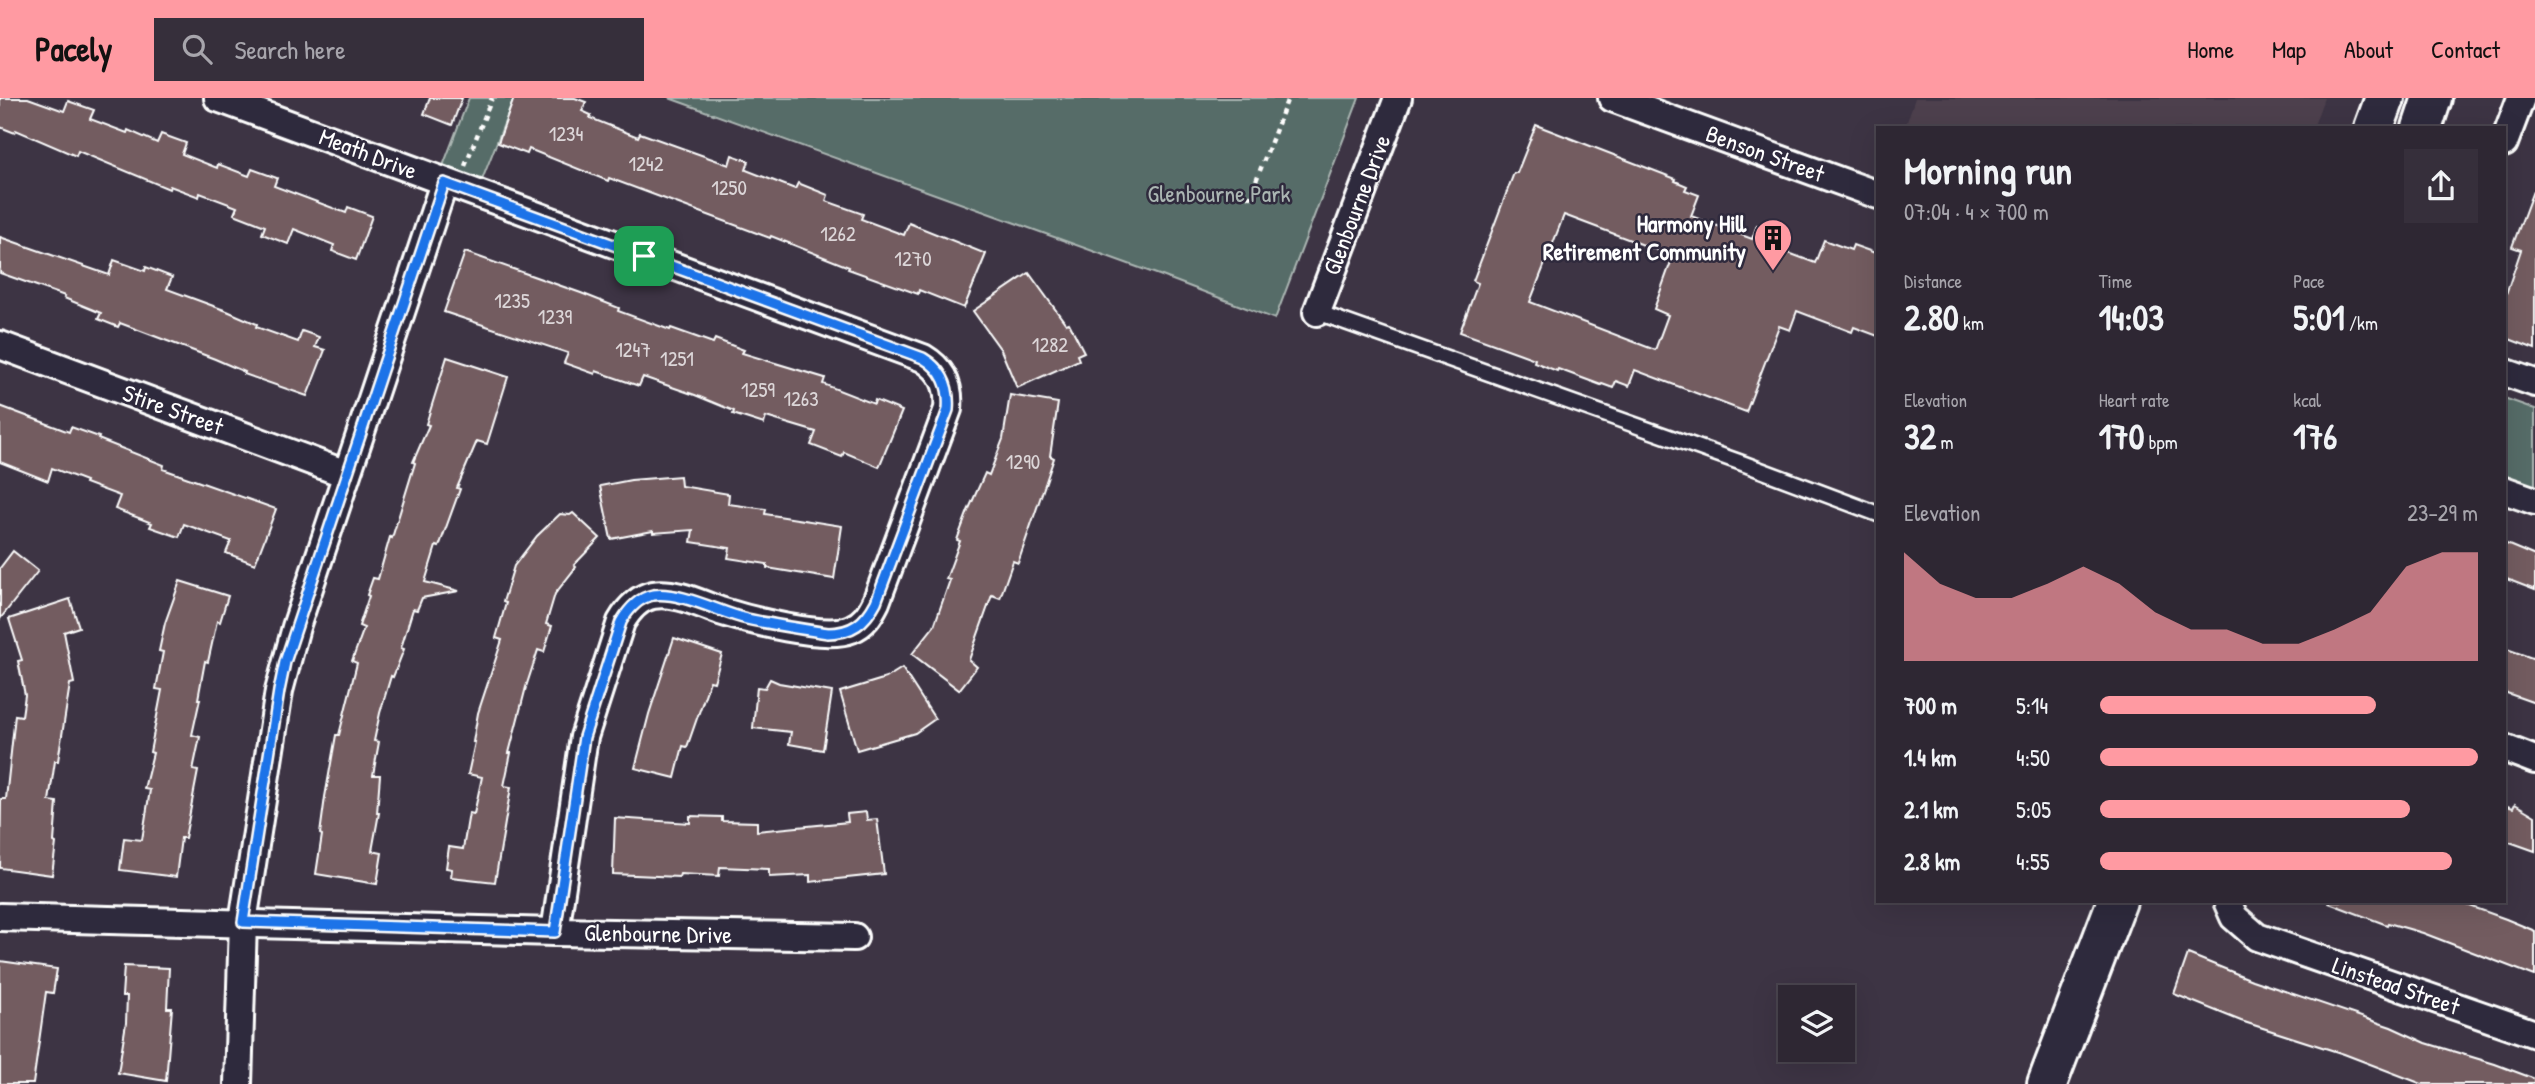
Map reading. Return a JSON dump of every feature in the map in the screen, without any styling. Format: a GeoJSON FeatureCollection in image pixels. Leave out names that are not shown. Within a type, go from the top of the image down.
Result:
{"type":"FeatureCollection","features":[{"type":"Feature","properties":{"kind":"main road"},"geometry":{"type":"LineString","coordinates":[[2375,126],[2385,98]]}},
{"type":"Feature","properties":{"kind":"main road"},"geometry":{"type":"LineString","coordinates":[[2422,126],[2432,98]]}},
{"type":"Feature","properties":{"kind":"main road"},"geometry":{"type":"LineString","coordinates":[[2047,1084],[2116,903]]}},
{"type":"Feature","properties":{"kind":"street","name":"Meath Drive"},"geometry":{"type":"LineString","coordinates":[[218,98],[923,358],[939,370],[947,387],[948,410],[876,602],[858,626],[838,633],[804,629],[745,619],[683,599],[661,595],[642,599],[626,613],[584,737],[555,932]]}},
{"type":"Feature","properties":{"kind":"street","name":"Glenbourne Drive"},"geometry":{"type":"LineString","coordinates":[[1317,312],[1398,98]]}},
{"type":"Feature","properties":{"kind":"street","name":"Benson Street"},"geometry":{"type":"LineString","coordinates":[[1612,98],[1876,194]]}},
{"type":"Feature","properties":{"kind":"street"},"geometry":{"type":"LineString","coordinates":[[2506,138],[2521,98]]}},
{"type":"Feature","properties":{"kind":"street"},"geometry":{"type":"LineString","coordinates":[[238,1084],[243,922],[279,691],[296,627],[346,474],[451,186]]}},
{"type":"Feature","properties":{"kind":"street","name":"Stire Street"},"geometry":{"type":"LineString","coordinates":[[0,345],[346,474]]}},
{"type":"Feature","properties":{"kind":"street"},"geometry":{"type":"LineString","coordinates":[[2506,373],[2535,383]]}},
{"type":"Feature","properties":{"kind":"street"},"geometry":{"type":"LineString","coordinates":[[2506,491],[2535,501]]}},
{"type":"Feature","properties":{"kind":"street"},"geometry":{"type":"LineString","coordinates":[[2506,749],[2535,760]]}},
{"type":"Feature","properties":{"kind":"street","name":"Linstead Street"},"geometry":{"type":"LineString","coordinates":[[2228,903],[2234,917],[2257,937],[2535,1034]]}},
{"type":"Feature","properties":{"kind":"street","name":"Glenbourne Drive"},"geometry":{"type":"LineString","coordinates":[[0,917],[855,937]]}},
{"type":"Feature","properties":{"kind":"lane"},"geometry":{"type":"LineString","coordinates":[[1317,312],[1876,513]]}},
{"type":"Feature","properties":{"kind":"path"},"geometry":{"type":"LineString","coordinates":[[451,186],[492,98]]}},
{"type":"Feature","properties":{"kind":"path"},"geometry":{"type":"LineString","coordinates":[[1249,199],[1288,98]]}},
{"type":"Feature","properties":{"kind":"shaded area"},"geometry":{"type":"Polygon","coordinates":[[[1915,98],[2324,98],[2314,126],[1906,126],[1915,98]]]}},
{"type":"Feature","properties":{"kind":"green space"},"geometry":{"type":"Polygon","coordinates":[[[469,98],[514,98],[482,180],[443,166],[469,98]]]}},
{"type":"Feature","properties":{"kind":"green space","name":"Glenbourne Park"},"geometry":{"type":"Polygon","coordinates":[[[669,98],[1359,98],[1275,319],[669,98]]]}},
{"type":"Feature","properties":{"kind":"green space"},"geometry":{"type":"Polygon","coordinates":[[[2506,399],[2535,409],[2535,492],[2506,482],[2506,399]]]}},
{"type":"Feature","properties":{"kind":"building"},"geometry":{"type":"Polygon","coordinates":[[[0,98],[28,98],[64,111],[68,101],[94,110],[90,119],[127,133],[128,130],[157,143],[161,134],[186,143],[182,154],[217,168],[218,164],[249,176],[252,169],[277,178],[274,186],[346,213],[348,207],[372,216],[356,260],[332,251],[334,245],[294,229],[288,244],[262,234],[265,226],[234,214],[237,207],[200,193],[199,197],[170,186],[169,189],[78,151],[76,156],[16,130],[15,133],[0,127],[0,98]]]}},
{"type":"Feature","properties":{"kind":"building"},"geometry":{"type":"Polygon","coordinates":[[[430,98],[462,98],[452,125],[424,114],[430,98]]]}},
{"type":"Feature","properties":{"kind":"building"},"geometry":{"type":"Polygon","coordinates":[[[514,98],[575,98],[586,102],[582,111],[591,115],[590,118],[638,137],[640,133],[729,165],[732,155],[749,161],[746,170],[795,189],[798,183],[828,195],[826,201],[863,214],[861,219],[904,235],[909,223],[986,254],[964,308],[919,290],[918,294],[848,269],[849,267],[771,236],[770,238],[609,178],[608,181],[529,149],[527,154],[498,143],[514,98]]]}},
{"type":"Feature","properties":{"kind":"building","name":"Harmony Hill Retirement Community"},"geometry":{"type":"Polygon","coordinates":[[[1536,125],[1676,179],[1675,181],[1687,186],[1685,190],[1699,195],[1691,216],[1752,239],[1757,225],[1775,232],[1770,246],[1815,263],[1824,240],[1851,250],[1853,245],[1876,253],[1876,335],[1854,327],[1852,332],[1797,311],[1790,330],[1779,326],[1746,412],[1635,370],[1629,386],[1616,381],[1613,388],[1601,385],[1558,369],[1557,371],[1534,362],[1535,359],[1460,332],[1478,283],[1473,281],[1514,173],[1517,173],[1536,125]],[[1564,215],[1530,302],[1655,350],[1668,315],[1654,309],[1673,256],[1564,215]]]}},
{"type":"Feature","properties":{"kind":"building"},"geometry":{"type":"Polygon","coordinates":[[[2535,191],[2535,349],[2506,338],[2506,294],[2521,250],[2512,247],[2535,191]]]}},
{"type":"Feature","properties":{"kind":"building"},"geometry":{"type":"Polygon","coordinates":[[[0,237],[109,275],[114,260],[145,271],[146,267],[172,277],[167,289],[227,311],[257,324],[256,327],[298,342],[302,331],[319,337],[315,347],[325,350],[307,396],[244,374],[245,372],[215,359],[120,323],[118,327],[98,319],[101,313],[64,298],[65,296],[0,273],[0,237]]]}},
{"type":"Feature","properties":{"kind":"building"},"geometry":{"type":"Polygon","coordinates":[[[465,252],[581,293],[619,308],[618,311],[670,330],[671,328],[713,343],[715,339],[744,350],[742,353],[825,378],[823,384],[874,404],[875,400],[902,411],[879,467],[844,452],[842,457],[811,445],[816,432],[766,417],[764,424],[643,377],[639,386],[596,371],[595,374],[564,363],[568,353],[444,312],[465,252]]]}},
{"type":"Feature","properties":{"kind":"building"},"geometry":{"type":"Polygon","coordinates":[[[1029,273],[1066,324],[1069,323],[1084,352],[1077,355],[1079,360],[1017,388],[1001,350],[973,311],[1029,273]]]}},
{"type":"Feature","properties":{"kind":"building"},"geometry":{"type":"Polygon","coordinates":[[[447,357],[508,377],[487,444],[477,441],[457,488],[460,489],[439,547],[436,546],[425,582],[459,591],[422,598],[417,610],[413,609],[401,648],[404,649],[393,677],[391,676],[380,713],[374,741],[379,742],[373,775],[380,775],[379,813],[372,851],[382,853],[377,884],[316,874],[336,735],[339,735],[357,663],[352,661],[364,628],[359,626],[373,578],[378,579],[390,537],[392,538],[415,463],[413,462],[429,425],[426,424],[447,357]]]}},
{"type":"Feature","properties":{"kind":"building"},"geometry":{"type":"Polygon","coordinates":[[[1010,395],[1058,403],[1050,456],[1054,458],[1018,563],[1013,561],[1000,598],[992,595],[969,660],[977,667],[959,690],[912,654],[934,626],[950,580],[946,579],[960,541],[957,540],[985,473],[989,475],[1003,439],[1010,395]]]}},
{"type":"Feature","properties":{"kind":"building"},"geometry":{"type":"Polygon","coordinates":[[[0,406],[69,432],[71,427],[99,437],[98,439],[164,465],[163,469],[276,509],[255,564],[226,553],[231,541],[184,524],[179,537],[150,527],[152,523],[115,509],[120,496],[85,483],[86,481],[52,468],[48,481],[0,462],[0,406]]]}},
{"type":"Feature","properties":{"kind":"building"},"geometry":{"type":"Polygon","coordinates":[[[680,476],[681,486],[729,494],[728,504],[766,509],[765,514],[842,526],[834,579],[767,568],[767,564],[728,558],[730,548],[691,542],[693,530],[653,531],[611,539],[600,486],[631,480],[680,476]]]}},
{"type":"Feature","properties":{"kind":"building"},"geometry":{"type":"Polygon","coordinates":[[[573,513],[600,538],[574,565],[576,567],[555,594],[546,624],[552,626],[544,652],[538,650],[526,687],[509,753],[504,786],[511,787],[495,882],[451,877],[452,869],[446,868],[449,847],[463,849],[469,813],[474,814],[482,777],[468,774],[478,713],[502,640],[496,638],[514,566],[537,536],[560,514],[573,513]]]}},
{"type":"Feature","properties":{"kind":"building"},"geometry":{"type":"Polygon","coordinates":[[[2506,544],[2535,556],[2535,590],[2506,579],[2506,544]]]}},
{"type":"Feature","properties":{"kind":"building"},"geometry":{"type":"Polygon","coordinates":[[[13,551],[38,571],[0,619],[0,568],[13,551]]]}},
{"type":"Feature","properties":{"kind":"building"},"geometry":{"type":"Polygon","coordinates":[[[180,581],[228,596],[220,622],[217,621],[208,662],[205,661],[192,735],[200,737],[193,770],[198,771],[185,838],[181,838],[176,877],[120,870],[124,838],[142,840],[150,790],[144,789],[153,753],[150,752],[162,690],[156,689],[163,652],[159,651],[165,623],[180,581]]]}},
{"type":"Feature","properties":{"kind":"building"},"geometry":{"type":"Polygon","coordinates":[[[70,599],[79,627],[64,632],[74,683],[70,684],[49,801],[57,802],[52,875],[0,868],[1,799],[6,799],[15,715],[22,716],[25,695],[18,661],[22,660],[9,619],[70,599]]]}},
{"type":"Feature","properties":{"kind":"building"},"geometry":{"type":"Polygon","coordinates":[[[674,638],[722,654],[714,682],[710,681],[687,747],[683,746],[675,778],[635,768],[649,714],[674,638]]]}},
{"type":"Feature","properties":{"kind":"building"},"geometry":{"type":"Polygon","coordinates":[[[2506,649],[2535,659],[2535,703],[2506,693],[2506,649]]]}},
{"type":"Feature","properties":{"kind":"building"},"geometry":{"type":"Polygon","coordinates":[[[902,668],[935,719],[915,733],[857,750],[840,692],[886,678],[902,668]]]}},
{"type":"Feature","properties":{"kind":"building"},"geometry":{"type":"Polygon","coordinates":[[[770,679],[832,692],[823,750],[789,744],[791,732],[753,728],[757,687],[765,688],[770,679]]]}},
{"type":"Feature","properties":{"kind":"building"},"geometry":{"type":"Polygon","coordinates":[[[2515,804],[2535,816],[2535,851],[2506,841],[2506,806],[2513,808],[2515,804]]]}},
{"type":"Feature","properties":{"kind":"building"},"geometry":{"type":"Polygon","coordinates":[[[866,812],[867,820],[877,819],[884,874],[810,882],[810,875],[769,877],[769,869],[720,867],[719,876],[613,874],[615,818],[690,823],[690,816],[722,817],[722,821],[757,822],[757,831],[848,822],[847,814],[866,812]]]}},
{"type":"Feature","properties":{"kind":"building"},"geometry":{"type":"Polygon","coordinates":[[[2329,903],[2462,903],[2535,931],[2535,976],[2423,933],[2388,923],[2387,925],[2329,903]]]}},
{"type":"Feature","properties":{"kind":"building"},"geometry":{"type":"Polygon","coordinates":[[[2188,954],[2252,980],[2391,1027],[2426,1043],[2495,1064],[2535,1079],[2535,1084],[2422,1084],[2344,1054],[2241,1021],[2174,994],[2188,954]]]}},
{"type":"Feature","properties":{"kind":"building"},"geometry":{"type":"Polygon","coordinates":[[[0,961],[57,969],[53,993],[46,992],[33,1084],[0,1084],[0,961]]]}},
{"type":"Feature","properties":{"kind":"building"},"geometry":{"type":"Polygon","coordinates":[[[124,966],[169,968],[167,1008],[172,1008],[166,1081],[118,1073],[126,1023],[127,996],[122,996],[124,966]]]}},
{"type":"Feature","properties":{"kind":"place","name":"Harmony Hill Retirement Community"},"geometry":{"type":"Point","coordinates":[1773,272]}},
{"type":"Feature","properties":{"kind":"route"},"geometry":{"type":"LineString","coordinates":[[444,183],[644,256],[923,358],[939,370],[947,387],[948,410],[871,612],[858,626],[838,633],[768,624],[661,595],[642,599],[626,613],[584,737],[555,932],[243,922],[285,662],[444,183]]}}]}
